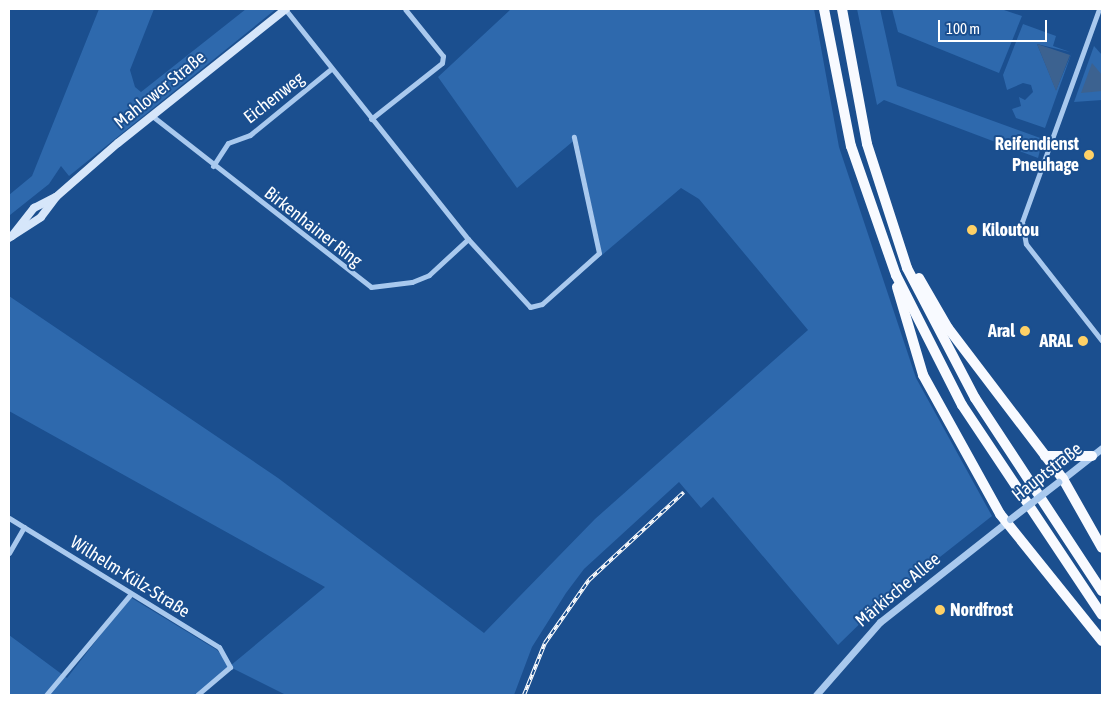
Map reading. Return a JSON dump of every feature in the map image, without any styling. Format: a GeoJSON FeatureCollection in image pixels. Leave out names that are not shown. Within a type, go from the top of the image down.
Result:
{"type":"FeatureCollection","features":[{"type":"Feature","properties":{"kind":"highway"},"geometry":{"type":"LineString","coordinates":[[824,9],[851,146],[896,275],[923,375],[1008,521],[1102,640]]}},
{"type":"Feature","properties":{"kind":"highway"},"geometry":{"type":"LineString","coordinates":[[842,9],[863,126],[896,235],[933,323],[975,398],[1102,591]]}},
{"type":"Feature","properties":{"kind":"highway"},"geometry":{"type":"LineString","coordinates":[[896,235],[948,328],[1045,456],[1102,548]]}},
{"type":"Feature","properties":{"kind":"highway"},"geometry":{"type":"LineString","coordinates":[[896,275],[962,405],[1102,615]]}},
{"type":"Feature","properties":{"kind":"highway"},"geometry":{"type":"LineString","coordinates":[[1045,456],[1092,456]]}},
{"type":"Feature","properties":{"kind":"main road","name":"Mahlower Straße"},"geometry":{"type":"LineString","coordinates":[[10,237],[41,217],[56,197],[151,115],[285,9]]}},
{"type":"Feature","properties":{"kind":"street"},"geometry":{"type":"LineString","coordinates":[[285,9],[468,239],[530,307],[542,304],[599,253],[574,137]]}},
{"type":"Feature","properties":{"kind":"street"},"geometry":{"type":"LineString","coordinates":[[371,119],[442,63],[443,56],[405,9]]}},
{"type":"Feature","properties":{"kind":"street"},"geometry":{"type":"LineString","coordinates":[[1099,9],[1022,222],[1026,244],[1102,341]]}},
{"type":"Feature","properties":{"kind":"street","name":"Eichenweg"},"geometry":{"type":"LineString","coordinates":[[212,166],[228,143],[250,135],[331,69]]}},
{"type":"Feature","properties":{"kind":"street","name":"Birkenhainer Ring"},"geometry":{"type":"LineString","coordinates":[[151,115],[212,166],[371,287],[412,282],[429,275],[468,239]]}},
{"type":"Feature","properties":{"kind":"street","name":"Hauptstraße"},"geometry":{"type":"LineString","coordinates":[[1008,521],[1102,448]]}},
{"type":"Feature","properties":{"kind":"street","name":"Wilhelm-Külz-Straße"},"geometry":{"type":"LineString","coordinates":[[9,518],[130,595],[219,647],[230,666],[197,695]]}},
{"type":"Feature","properties":{"kind":"street","name":"Märkische Allee"},"geometry":{"type":"LineString","coordinates":[[816,695],[880,622],[1008,521]]}},
{"type":"Feature","properties":{"kind":"street"},"geometry":{"type":"LineString","coordinates":[[9,553],[24,527]]}},
{"type":"Feature","properties":{"kind":"street"},"geometry":{"type":"LineString","coordinates":[[46,695],[130,595]]}},
{"type":"Feature","properties":{"kind":"shaded area"},"geometry":{"type":"Polygon","coordinates":[[[99,9],[154,9],[130,70],[135,87],[141,92],[246,9],[276,9],[69,176],[61,166],[49,184],[10,215],[9,195],[32,176],[99,9]]]}},
{"type":"Feature","properties":{"kind":"shaded area"},"geometry":{"type":"Polygon","coordinates":[[[511,9],[814,9],[839,147],[916,378],[992,516],[879,605],[838,645],[713,497],[701,508],[679,482],[584,569],[566,593],[532,647],[514,695],[286,695],[230,667],[197,695],[9,695],[9,635],[67,678],[130,597],[217,650],[230,666],[325,587],[9,411],[9,296],[278,478],[484,633],[595,519],[808,330],[699,199],[681,188],[602,255],[577,138],[517,188],[438,77],[511,9]]]}},
{"type":"Feature","properties":{"kind":"shaded area"},"geometry":{"type":"Polygon","coordinates":[[[857,9],[880,9],[897,86],[1043,139],[1038,158],[884,100],[877,105],[857,9]]]}},
{"type":"Feature","properties":{"kind":"shaded area"},"geometry":{"type":"Polygon","coordinates":[[[892,9],[1001,9],[1022,16],[999,73],[898,32],[892,9]]]}},
{"type":"Feature","properties":{"kind":"shaded area"},"geometry":{"type":"Polygon","coordinates":[[[1023,24],[1056,36],[1053,46],[1070,52],[1037,44],[1056,90],[1072,52],[1045,128],[1016,118],[1012,109],[1021,106],[1019,97],[1025,100],[1033,92],[1031,85],[1023,83],[1007,90],[1003,75],[1023,24]]]}},
{"type":"Feature","properties":{"kind":"shaded area"},"geometry":{"type":"Polygon","coordinates":[[[1037,44],[1070,55],[1056,91],[1037,44]]]}},
{"type":"Feature","properties":{"kind":"shaded area"},"geometry":{"type":"Polygon","coordinates":[[[1094,46],[1102,55],[1102,100],[1074,102],[1094,46]]]}},
{"type":"Feature","properties":{"kind":"shaded area"},"geometry":{"type":"Polygon","coordinates":[[[1092,63],[1102,75],[1102,91],[1081,93],[1092,63]]]}},
{"type":"Feature","properties":{"kind":"railway"},"geometry":{"type":"LineString","coordinates":[[524,695],[545,643],[589,580],[684,492]]}},
{"type":"Feature","properties":{"kind":"place","name":"Reifendienst Pneuhage"},"geometry":{"type":"Point","coordinates":[1089,155]}},
{"type":"Feature","properties":{"kind":"place","name":"Kiloutou"},"geometry":{"type":"Point","coordinates":[972,230]}},
{"type":"Feature","properties":{"kind":"place","name":"Aral"},"geometry":{"type":"Point","coordinates":[1025,331]}},
{"type":"Feature","properties":{"kind":"place","name":"ARAL"},"geometry":{"type":"Point","coordinates":[1083,341]}},
{"type":"Feature","properties":{"kind":"place","name":"Nordfrost"},"geometry":{"type":"Point","coordinates":[940,610]}}]}
